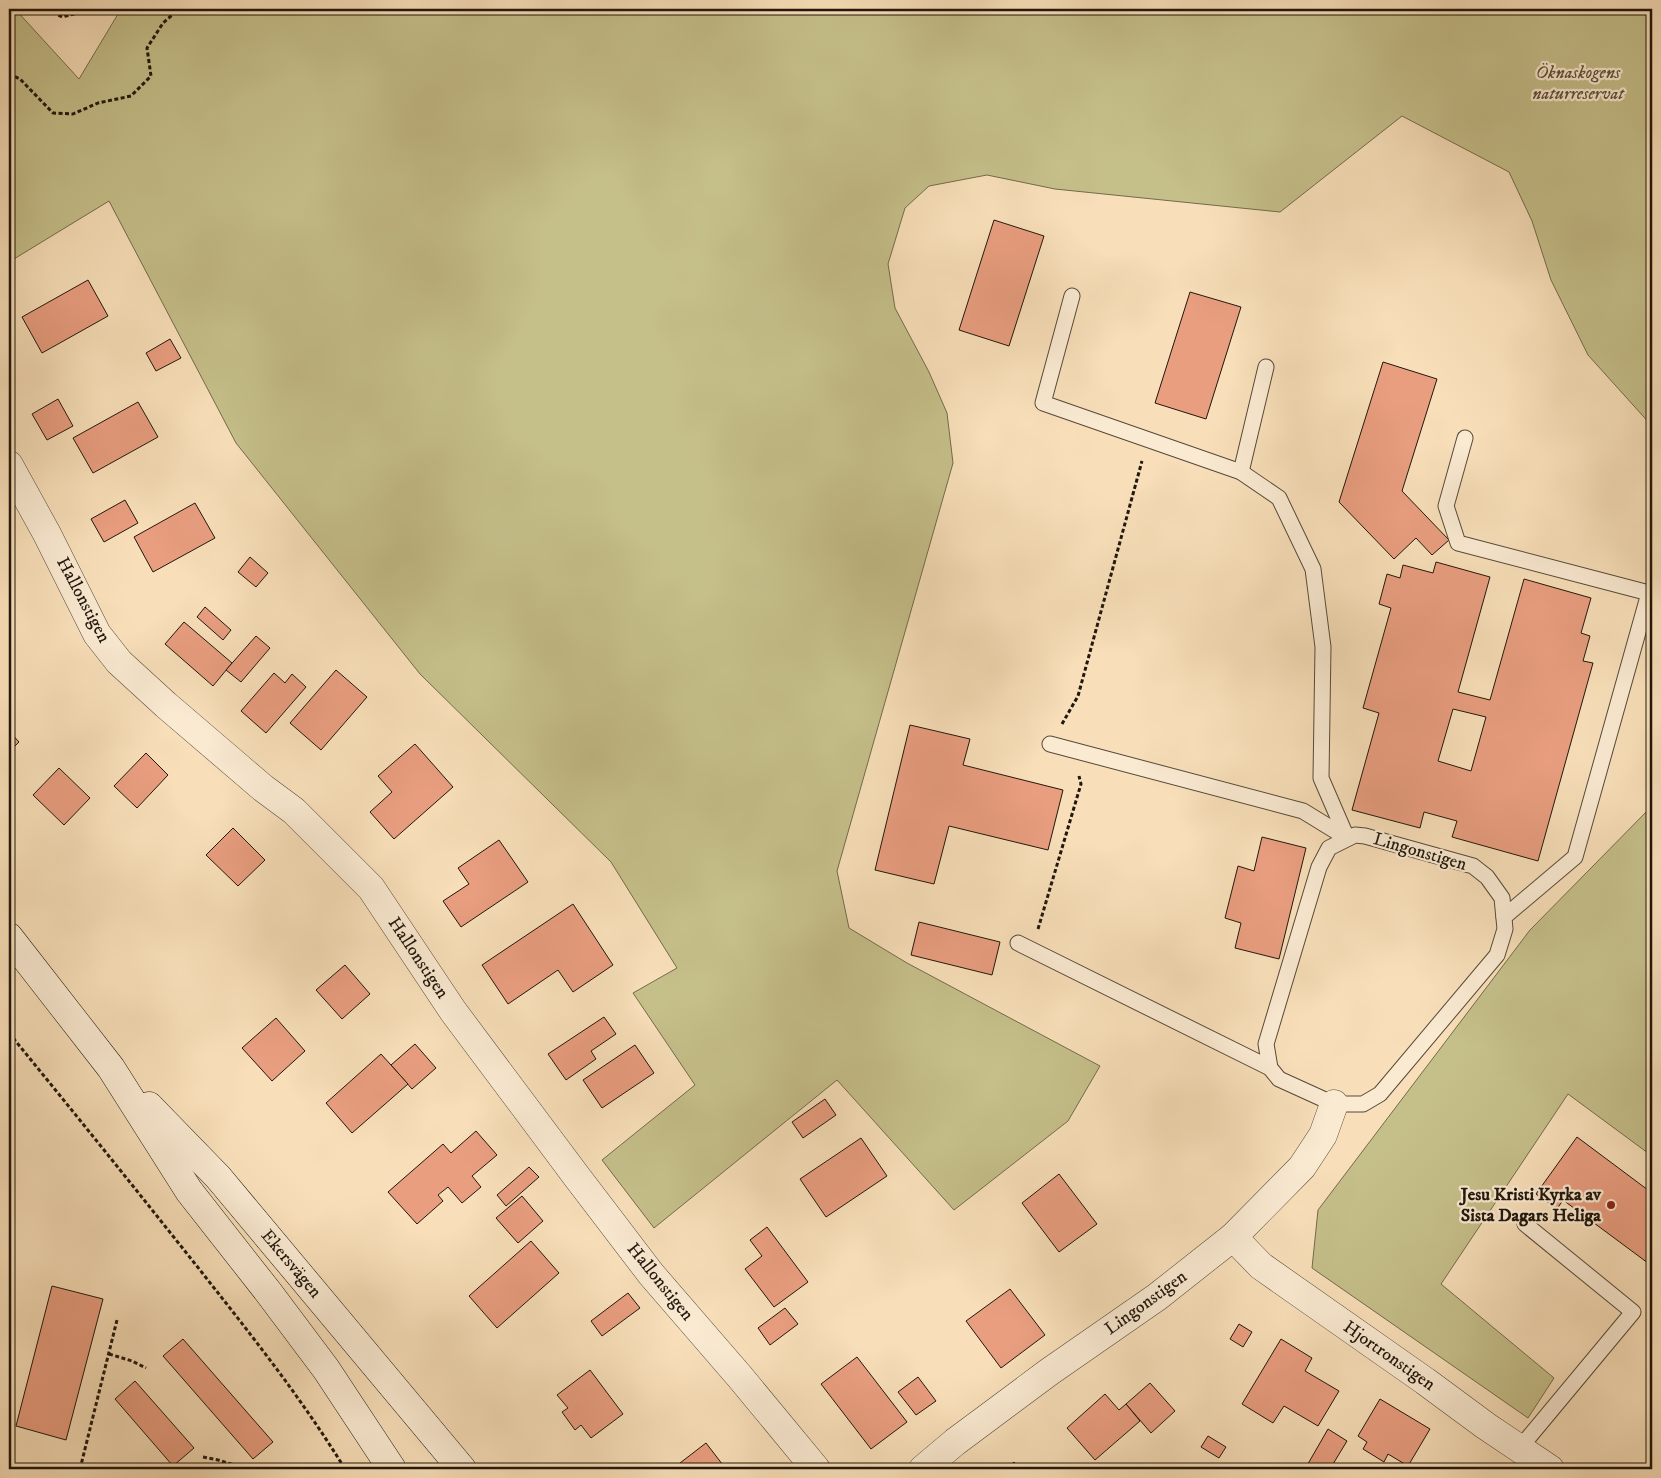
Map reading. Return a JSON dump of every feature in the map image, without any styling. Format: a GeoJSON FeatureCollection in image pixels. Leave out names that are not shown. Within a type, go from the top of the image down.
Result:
{"type":"FeatureCollection","features":[{"type":"Feature","properties":{"kind":"street","name":"Hallonstigen"},"geometry":{"type":"LineString","coordinates":[[9,466],[47,534],[97,634],[119,662],[263,788],[294,811],[371,888],[453,1011],[588,1192],[651,1274],[816,1469]]}},
{"type":"Feature","properties":{"kind":"street","name":"Ekersvägen"},"geometry":{"type":"LineString","coordinates":[[9,936],[111,1068],[189,1191],[326,1368],[392,1469]]}},
{"type":"Feature","properties":{"kind":"street","name":"Ekersvägen"},"geometry":{"type":"LineString","coordinates":[[111,1068],[218,1177],[462,1469]]}},
{"type":"Feature","properties":{"kind":"street","name":"Lingonstigen"},"geometry":{"type":"LineString","coordinates":[[922,1469],[1049,1372],[1157,1297],[1233,1237],[1302,1167],[1324,1135],[1334,1104]]}},
{"type":"Feature","properties":{"kind":"street","name":"Hjortronstigen"},"geometry":{"type":"LineString","coordinates":[[1233,1237],[1261,1266],[1550,1469]]}},
{"type":"Feature","properties":{"kind":"lane"},"geometry":{"type":"LineString","coordinates":[[1072,296],[1043,404],[1240,472],[1279,498],[1313,569],[1323,647],[1321,778],[1348,838]]}},
{"type":"Feature","properties":{"kind":"lane"},"geometry":{"type":"LineString","coordinates":[[1240,472],[1266,367]]}},
{"type":"Feature","properties":{"kind":"lane"},"geometry":{"type":"LineString","coordinates":[[1465,438],[1446,506],[1458,542],[1649,593],[1575,857],[1504,917]]}},
{"type":"Feature","properties":{"kind":"lane"},"geometry":{"type":"LineString","coordinates":[[1050,744],[1303,811],[1348,838]]}},
{"type":"Feature","properties":{"kind":"lane","name":"Lingonstigen"},"geometry":{"type":"LineString","coordinates":[[1018,943],[1270,1068],[1279,1079],[1334,1104],[1363,1104],[1380,1094],[1497,955],[1505,929],[1502,898],[1487,877],[1473,866],[1365,836],[1355,835],[1329,848],[1319,867],[1266,1044],[1270,1068]]}},
{"type":"Feature","properties":{"kind":"lane"},"geometry":{"type":"LineString","coordinates":[[1519,1449],[1633,1312],[1525,1224]]}},
{"type":"Feature","properties":{"kind":"path"},"geometry":{"type":"LineString","coordinates":[[47,9],[62,17],[94,9]]}},
{"type":"Feature","properties":{"kind":"path"},"geometry":{"type":"LineString","coordinates":[[9,74],[20,79],[53,113],[73,114],[98,103],[131,96],[151,76],[147,48],[163,23],[179,9]]}},
{"type":"Feature","properties":{"kind":"path"},"geometry":{"type":"LineString","coordinates":[[1050,744],[1078,696],[1148,440]]}},
{"type":"Feature","properties":{"kind":"path"},"geometry":{"type":"LineString","coordinates":[[1032,950],[1081,784],[1075,751]]}},
{"type":"Feature","properties":{"kind":"path"},"geometry":{"type":"LineString","coordinates":[[9,1032],[251,1334],[299,1400],[345,1469]]}},
{"type":"Feature","properties":{"kind":"path"},"geometry":{"type":"LineString","coordinates":[[80,1469],[117,1320]]}},
{"type":"Feature","properties":{"kind":"path"},"geometry":{"type":"LineString","coordinates":[[109,1354],[132,1361],[146,1368]]}},
{"type":"Feature","properties":{"kind":"path"},"geometry":{"type":"LineString","coordinates":[[203,1457],[248,1469]]}},
{"type":"Feature","properties":{"kind":"green space","name":"Öknaskogens naturreservat"},"geometry":{"type":"Polygon","coordinates":[[[9,9],[15,9],[79,79],[121,9],[1652,9],[1652,426],[1588,355],[1551,280],[1532,221],[1509,172],[1402,116],[1280,212],[1055,189],[987,175],[929,186],[905,208],[888,264],[895,308],[929,372],[947,413],[953,463],[837,871],[849,928],[907,963],[1100,1066],[1068,1121],[954,1210],[837,1080],[654,1228],[602,1160],[695,1085],[633,993],[677,968],[611,862],[420,674],[236,443],[109,201],[9,262],[9,9]]]}},
{"type":"Feature","properties":{"kind":"green space"},"geometry":{"type":"Polygon","coordinates":[[[1652,806],[1652,1156],[1568,1094],[1441,1284],[1554,1378],[1528,1418],[1312,1268],[1318,1210],[1530,930],[1652,806]]]}},
{"type":"Feature","properties":{"kind":"building"},"geometry":{"type":"Polygon","coordinates":[[[994,220],[1044,236],[1009,346],[959,330],[994,220]]]}},
{"type":"Feature","properties":{"kind":"building"},"geometry":{"type":"Polygon","coordinates":[[[88,280],[108,316],[42,353],[22,317],[88,280]]]}},
{"type":"Feature","properties":{"kind":"building"},"geometry":{"type":"Polygon","coordinates":[[[1190,292],[1241,307],[1206,419],[1155,403],[1190,292]]]}},
{"type":"Feature","properties":{"kind":"building"},"geometry":{"type":"Polygon","coordinates":[[[170,339],[181,358],[156,371],[146,353],[170,339]]]}},
{"type":"Feature","properties":{"kind":"building"},"geometry":{"type":"Polygon","coordinates":[[[1383,362],[1437,379],[1402,491],[1449,540],[1432,555],[1416,538],[1394,559],[1339,502],[1383,362]]]}},
{"type":"Feature","properties":{"kind":"building"},"geometry":{"type":"Polygon","coordinates":[[[58,399],[73,426],[47,440],[32,414],[58,399]]]}},
{"type":"Feature","properties":{"kind":"building"},"geometry":{"type":"Polygon","coordinates":[[[138,402],[158,437],[93,473],[73,438],[138,402]]]}},
{"type":"Feature","properties":{"kind":"building"},"geometry":{"type":"Polygon","coordinates":[[[125,500],[138,523],[104,542],[91,519],[125,500]]]}},
{"type":"Feature","properties":{"kind":"building"},"geometry":{"type":"Polygon","coordinates":[[[195,503],[215,538],[153,572],[134,537],[195,503]]]}},
{"type":"Feature","properties":{"kind":"building"},"geometry":{"type":"Polygon","coordinates":[[[250,557],[268,573],[256,587],[238,572],[250,557]]]}},
{"type":"Feature","properties":{"kind":"building"},"geometry":{"type":"Polygon","coordinates":[[[1436,562],[1490,577],[1458,692],[1490,700],[1524,579],[1591,598],[1581,633],[1590,636],[1583,661],[1593,663],[1538,861],[1452,837],[1457,821],[1424,812],[1420,828],[1352,810],[1379,713],[1363,708],[1391,608],[1379,604],[1387,574],[1400,578],[1403,565],[1433,573],[1436,562]],[[1453,709],[1438,761],[1471,771],[1486,717],[1453,709]]]}},
{"type":"Feature","properties":{"kind":"building"},"geometry":{"type":"Polygon","coordinates":[[[205,607],[231,630],[223,640],[197,617],[205,607]]]}},
{"type":"Feature","properties":{"kind":"building"},"geometry":{"type":"Polygon","coordinates":[[[184,622],[232,663],[213,686],[165,644],[184,622]]]}},
{"type":"Feature","properties":{"kind":"building"},"geometry":{"type":"Polygon","coordinates":[[[256,636],[270,648],[241,682],[226,670],[256,636]]]}},
{"type":"Feature","properties":{"kind":"building"},"geometry":{"type":"Polygon","coordinates":[[[336,670],[367,697],[321,750],[290,723],[336,670]]]}},
{"type":"Feature","properties":{"kind":"building"},"geometry":{"type":"Polygon","coordinates":[[[274,673],[285,683],[292,674],[306,687],[266,733],[241,711],[274,673]]]}},
{"type":"Feature","properties":{"kind":"building"},"geometry":{"type":"Polygon","coordinates":[[[910,725],[970,739],[963,765],[1063,790],[1048,850],[949,826],[934,884],[875,870],[910,725]]]}},
{"type":"Feature","properties":{"kind":"building"},"geometry":{"type":"Polygon","coordinates":[[[9,731],[19,742],[9,752],[9,731]]]}},
{"type":"Feature","properties":{"kind":"building"},"geometry":{"type":"Polygon","coordinates":[[[415,744],[453,787],[394,839],[370,812],[392,792],[378,776],[415,744]]]}},
{"type":"Feature","properties":{"kind":"building"},"geometry":{"type":"Polygon","coordinates":[[[146,753],[168,775],[137,808],[114,786],[146,753]]]}},
{"type":"Feature","properties":{"kind":"building"},"geometry":{"type":"Polygon","coordinates":[[[59,768],[90,798],[64,825],[33,795],[59,768]]]}},
{"type":"Feature","properties":{"kind":"building"},"geometry":{"type":"Polygon","coordinates":[[[233,828],[265,860],[238,886],[206,855],[233,828]]]}},
{"type":"Feature","properties":{"kind":"building"},"geometry":{"type":"Polygon","coordinates":[[[1262,837],[1306,848],[1279,959],[1235,948],[1241,923],[1225,918],[1238,866],[1254,871],[1262,837]]]}},
{"type":"Feature","properties":{"kind":"building"},"geometry":{"type":"Polygon","coordinates":[[[499,840],[528,882],[461,927],[443,901],[469,884],[458,868],[499,840]]]}},
{"type":"Feature","properties":{"kind":"building"},"geometry":{"type":"Polygon","coordinates":[[[573,904],[613,965],[573,992],[558,970],[508,1004],[482,965],[573,904]]]}},
{"type":"Feature","properties":{"kind":"building"},"geometry":{"type":"Polygon","coordinates":[[[919,922],[1000,942],[992,975],[911,955],[919,922]]]}},
{"type":"Feature","properties":{"kind":"building"},"geometry":{"type":"Polygon","coordinates":[[[345,965],[370,994],[342,1019],[316,990],[345,965]]]}},
{"type":"Feature","properties":{"kind":"building"},"geometry":{"type":"Polygon","coordinates":[[[604,1017],[616,1034],[591,1051],[596,1059],[566,1080],[548,1054],[604,1017]]]}},
{"type":"Feature","properties":{"kind":"building"},"geometry":{"type":"Polygon","coordinates":[[[276,1018],[305,1051],[272,1081],[242,1048],[276,1018]]]}},
{"type":"Feature","properties":{"kind":"building"},"geometry":{"type":"Polygon","coordinates":[[[415,1044],[436,1068],[412,1089],[391,1065],[415,1044]]]}},
{"type":"Feature","properties":{"kind":"building"},"geometry":{"type":"Polygon","coordinates":[[[635,1045],[654,1073],[602,1108],[583,1080],[635,1045]]]}},
{"type":"Feature","properties":{"kind":"building"},"geometry":{"type":"Polygon","coordinates":[[[381,1054],[408,1084],[352,1133],[326,1103],[381,1054]]]}},
{"type":"Feature","properties":{"kind":"building"},"geometry":{"type":"Polygon","coordinates":[[[825,1099],[836,1115],[803,1138],[792,1122],[825,1099]]]}},
{"type":"Feature","properties":{"kind":"building"},"geometry":{"type":"Polygon","coordinates":[[[476,1131],[497,1155],[472,1176],[481,1187],[462,1203],[448,1187],[438,1195],[443,1201],[417,1224],[388,1192],[443,1144],[451,1153],[476,1131]]]}},
{"type":"Feature","properties":{"kind":"building","name":"Jesu Kristi Kyrka av Sista Dagars Heliga"},"geometry":{"type":"Polygon","coordinates":[[[1577,1137],[1652,1193],[1652,1266],[1563,1200],[1557,1209],[1536,1194],[1577,1137]]]}},
{"type":"Feature","properties":{"kind":"building"},"geometry":{"type":"Polygon","coordinates":[[[861,1138],[887,1176],[826,1217],[800,1179],[861,1138]]]}},
{"type":"Feature","properties":{"kind":"building"},"geometry":{"type":"Polygon","coordinates":[[[529,1167],[539,1177],[506,1206],[497,1195],[529,1167]]]}},
{"type":"Feature","properties":{"kind":"building"},"geometry":{"type":"Polygon","coordinates":[[[1059,1174],[1097,1224],[1059,1252],[1022,1203],[1059,1174]]]}},
{"type":"Feature","properties":{"kind":"building"},"geometry":{"type":"Polygon","coordinates":[[[522,1196],[543,1221],[518,1243],[496,1218],[522,1196]]]}},
{"type":"Feature","properties":{"kind":"building"},"geometry":{"type":"Polygon","coordinates":[[[767,1227],[808,1282],[774,1307],[745,1269],[762,1256],[750,1240],[767,1227]]]}},
{"type":"Feature","properties":{"kind":"building"},"geometry":{"type":"Polygon","coordinates":[[[531,1241],[559,1273],[497,1328],[469,1296],[531,1241]]]}},
{"type":"Feature","properties":{"kind":"building"},"geometry":{"type":"Polygon","coordinates":[[[52,1286],[103,1299],[66,1440],[16,1426],[52,1286]]]}},
{"type":"Feature","properties":{"kind":"building"},"geometry":{"type":"Polygon","coordinates":[[[1010,1289],[1045,1335],[1001,1368],[966,1321],[1010,1289]]]}},
{"type":"Feature","properties":{"kind":"building"},"geometry":{"type":"Polygon","coordinates":[[[628,1293],[640,1308],[602,1336],[591,1321],[628,1293]]]}},
{"type":"Feature","properties":{"kind":"building"},"geometry":{"type":"Polygon","coordinates":[[[785,1308],[798,1324],[770,1345],[758,1328],[785,1308]]]}},
{"type":"Feature","properties":{"kind":"building"},"geometry":{"type":"Polygon","coordinates":[[[1239,1324],[1252,1332],[1243,1347],[1230,1339],[1239,1324]]]}},
{"type":"Feature","properties":{"kind":"building"},"geometry":{"type":"Polygon","coordinates":[[[183,1339],[273,1442],[253,1459],[163,1356],[183,1339]]]}},
{"type":"Feature","properties":{"kind":"building"},"geometry":{"type":"Polygon","coordinates":[[[1281,1339],[1312,1358],[1305,1371],[1339,1391],[1318,1426],[1284,1406],[1273,1423],[1242,1404],[1281,1339]]]}},
{"type":"Feature","properties":{"kind":"building"},"geometry":{"type":"Polygon","coordinates":[[[857,1357],[907,1422],[871,1449],[821,1384],[857,1357]]]}},
{"type":"Feature","properties":{"kind":"building"},"geometry":{"type":"Polygon","coordinates":[[[590,1370],[623,1414],[591,1438],[581,1425],[575,1430],[562,1412],[568,1408],[557,1395],[590,1370]]]}},
{"type":"Feature","properties":{"kind":"building"},"geometry":{"type":"Polygon","coordinates":[[[918,1377],[936,1401],[916,1415],[898,1392],[918,1377]]]}},
{"type":"Feature","properties":{"kind":"building"},"geometry":{"type":"Polygon","coordinates":[[[135,1381],[194,1448],[173,1466],[115,1399],[135,1381]]]}},
{"type":"Feature","properties":{"kind":"building"},"geometry":{"type":"Polygon","coordinates":[[[1150,1383],[1175,1411],[1151,1433],[1126,1404],[1150,1383]]]}},
{"type":"Feature","properties":{"kind":"building"},"geometry":{"type":"Polygon","coordinates":[[[1105,1394],[1119,1410],[1126,1404],[1140,1421],[1095,1460],[1067,1428],[1105,1394]]]}},
{"type":"Feature","properties":{"kind":"building"},"geometry":{"type":"Polygon","coordinates":[[[1380,1399],[1430,1429],[1408,1466],[1388,1454],[1384,1462],[1363,1449],[1367,1442],[1358,1436],[1380,1399]]]}},
{"type":"Feature","properties":{"kind":"building"},"geometry":{"type":"Polygon","coordinates":[[[1328,1429],[1347,1441],[1330,1469],[1305,1469],[1328,1429]]]}},
{"type":"Feature","properties":{"kind":"building"},"geometry":{"type":"Polygon","coordinates":[[[1208,1436],[1226,1447],[1219,1458],[1201,1447],[1208,1436]]]}},
{"type":"Feature","properties":{"kind":"building"},"geometry":{"type":"Polygon","coordinates":[[[706,1443],[726,1469],[684,1469],[680,1463],[706,1443]]]}},
{"type":"Feature","properties":{"kind":"building"},"geometry":{"type":"Polygon","coordinates":[[[1014,1462],[1021,1469],[1005,1469],[1014,1462]]]}},
{"type":"Feature","properties":{"kind":"place","name":"Jesu Kristi Kyrka av Sista Dagars Heliga"},"geometry":{"type":"Point","coordinates":[1611,1205]}}]}
